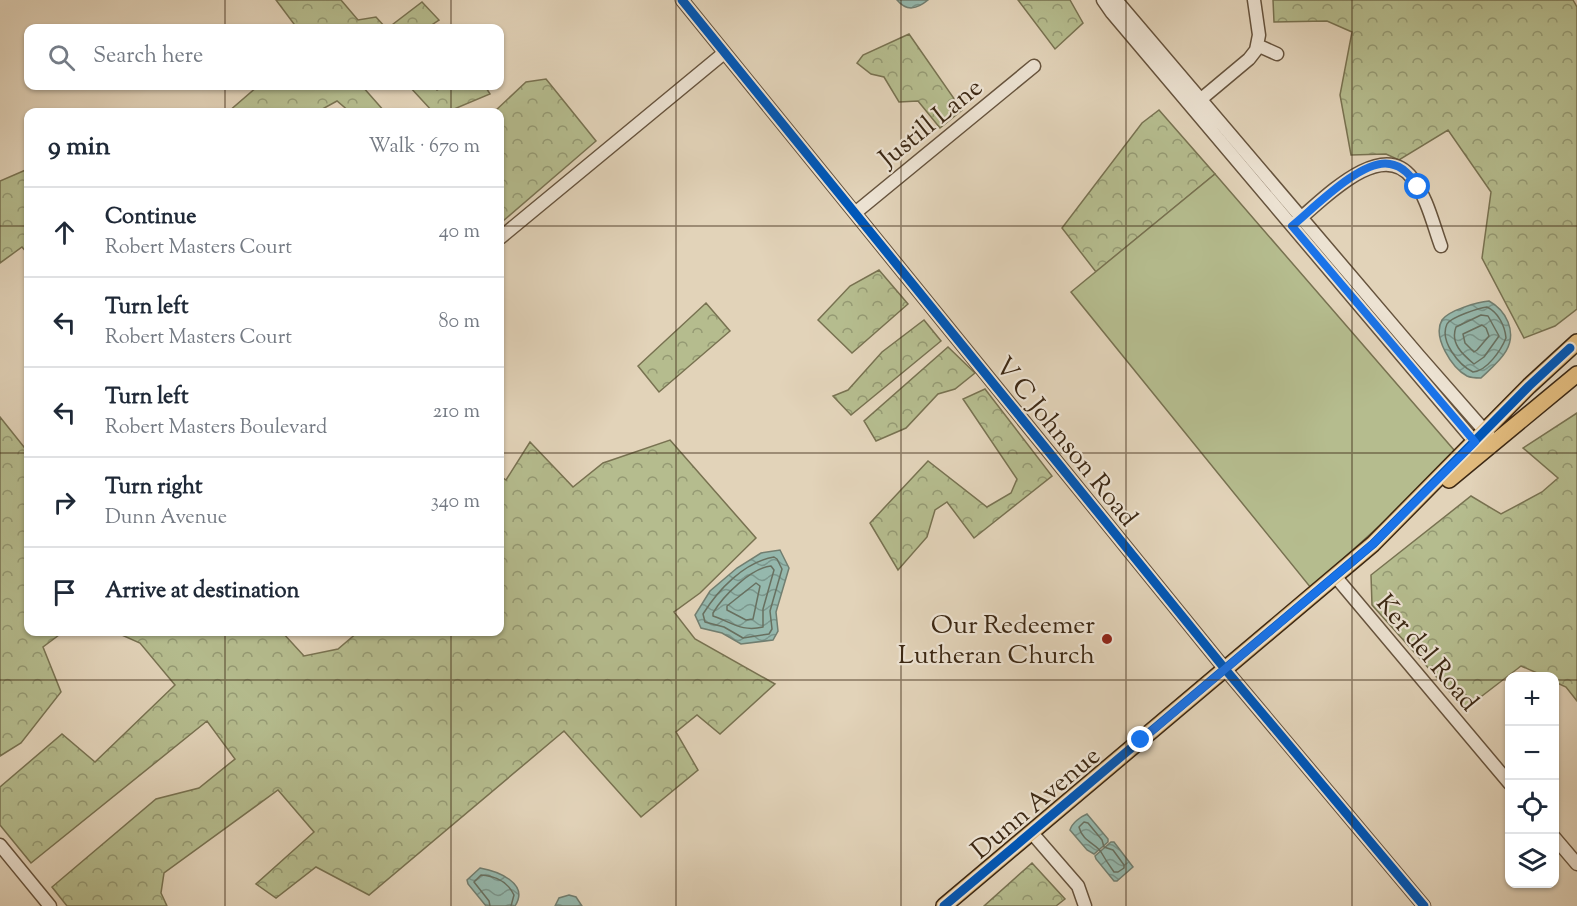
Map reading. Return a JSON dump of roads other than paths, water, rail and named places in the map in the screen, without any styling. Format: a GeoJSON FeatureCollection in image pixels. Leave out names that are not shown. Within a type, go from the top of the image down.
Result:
{"type":"FeatureCollection","features":[{"type":"Feature","properties":{"kind":"main road","name":"Dunn Avenue"},"geometry":{"type":"LineString","coordinates":[[1484,442],[1529,386],[1577,342]]}},
{"type":"Feature","properties":{"kind":"main road","name":"Dunn Avenue"},"geometry":{"type":"LineString","coordinates":[[944,906],[1384,534],[1484,442],[1577,374]]}},
{"type":"Feature","properties":{"kind":"street","name":"V C Johnson Road"},"geometry":{"type":"LineString","coordinates":[[682,0],[1225,669],[1424,906]]}},
{"type":"Feature","properties":{"kind":"street"},"geometry":{"type":"LineString","coordinates":[[1103,0],[1112,13],[1196,103]]}},
{"type":"Feature","properties":{"kind":"street"},"geometry":{"type":"LineString","coordinates":[[1116,0],[1196,103],[1484,442]]}},
{"type":"Feature","properties":{"kind":"street"},"geometry":{"type":"LineString","coordinates":[[1196,103],[1249,59],[1256,50],[1259,35],[1254,0]]}},
{"type":"Feature","properties":{"kind":"street"},"geometry":{"type":"LineString","coordinates":[[1257,45],[1277,54]]}},
{"type":"Feature","properties":{"kind":"street"},"geometry":{"type":"LineString","coordinates":[[504,235],[724,53]]}},
{"type":"Feature","properties":{"kind":"street","name":"Justill Lane"},"geometry":{"type":"LineString","coordinates":[[855,213],[1034,66]]}},
{"type":"Feature","properties":{"kind":"street"},"geometry":{"type":"LineString","coordinates":[[1297,222],[1360,171],[1376,164],[1389,164],[1407,172],[1418,187],[1441,246]]}},
{"type":"Feature","properties":{"kind":"street","name":"Ker del Road"},"geometry":{"type":"LineString","coordinates":[[1335,576],[1506,780]]}},
{"type":"Feature","properties":{"kind":"street"},"geometry":{"type":"LineString","coordinates":[[1032,833],[1078,886],[1085,906]]}},
{"type":"Feature","properties":{"kind":"street"},"geometry":{"type":"LineString","coordinates":[[1559,843],[1577,864]]}},
{"type":"Feature","properties":{"kind":"street"},"geometry":{"type":"LineString","coordinates":[[0,845],[50,906]]}},
{"type":"Feature","properties":{"kind":"water"},"geometry":{"type":"Polygon","coordinates":[[[897,0],[928,0],[908,8],[897,0]]]}},
{"type":"Feature","properties":{"kind":"water"},"geometry":{"type":"Polygon","coordinates":[[[1489,301],[1505,315],[1510,339],[1505,353],[1494,366],[1481,378],[1470,377],[1455,366],[1445,351],[1440,327],[1442,320],[1451,313],[1489,301]]]}},
{"type":"Feature","properties":{"kind":"water"},"geometry":{"type":"Polygon","coordinates":[[[780,550],[789,568],[776,612],[778,631],[773,640],[741,644],[722,633],[701,628],[695,615],[710,591],[737,568],[761,553],[780,550]]]}},
{"type":"Feature","properties":{"kind":"water"},"geometry":{"type":"Polygon","coordinates":[[[1087,814],[1108,839],[1108,842],[1094,854],[1087,850],[1070,830],[1077,820],[1087,814]]]}},
{"type":"Feature","properties":{"kind":"water"},"geometry":{"type":"Polygon","coordinates":[[[1114,842],[1133,867],[1117,881],[1114,881],[1095,856],[1114,842]]]}},
{"type":"Feature","properties":{"kind":"water"},"geometry":{"type":"Polygon","coordinates":[[[480,868],[510,879],[518,891],[515,906],[486,906],[467,880],[480,868]]]}},
{"type":"Feature","properties":{"kind":"water"},"geometry":{"type":"Polygon","coordinates":[[[569,895],[576,897],[582,906],[555,906],[559,898],[569,895]]]}},
{"type":"Feature","properties":{"kind":"place","name":"Our Redeemer Lutheran Church"},"geometry":{"type":"Point","coordinates":[1107,639]}}]}
